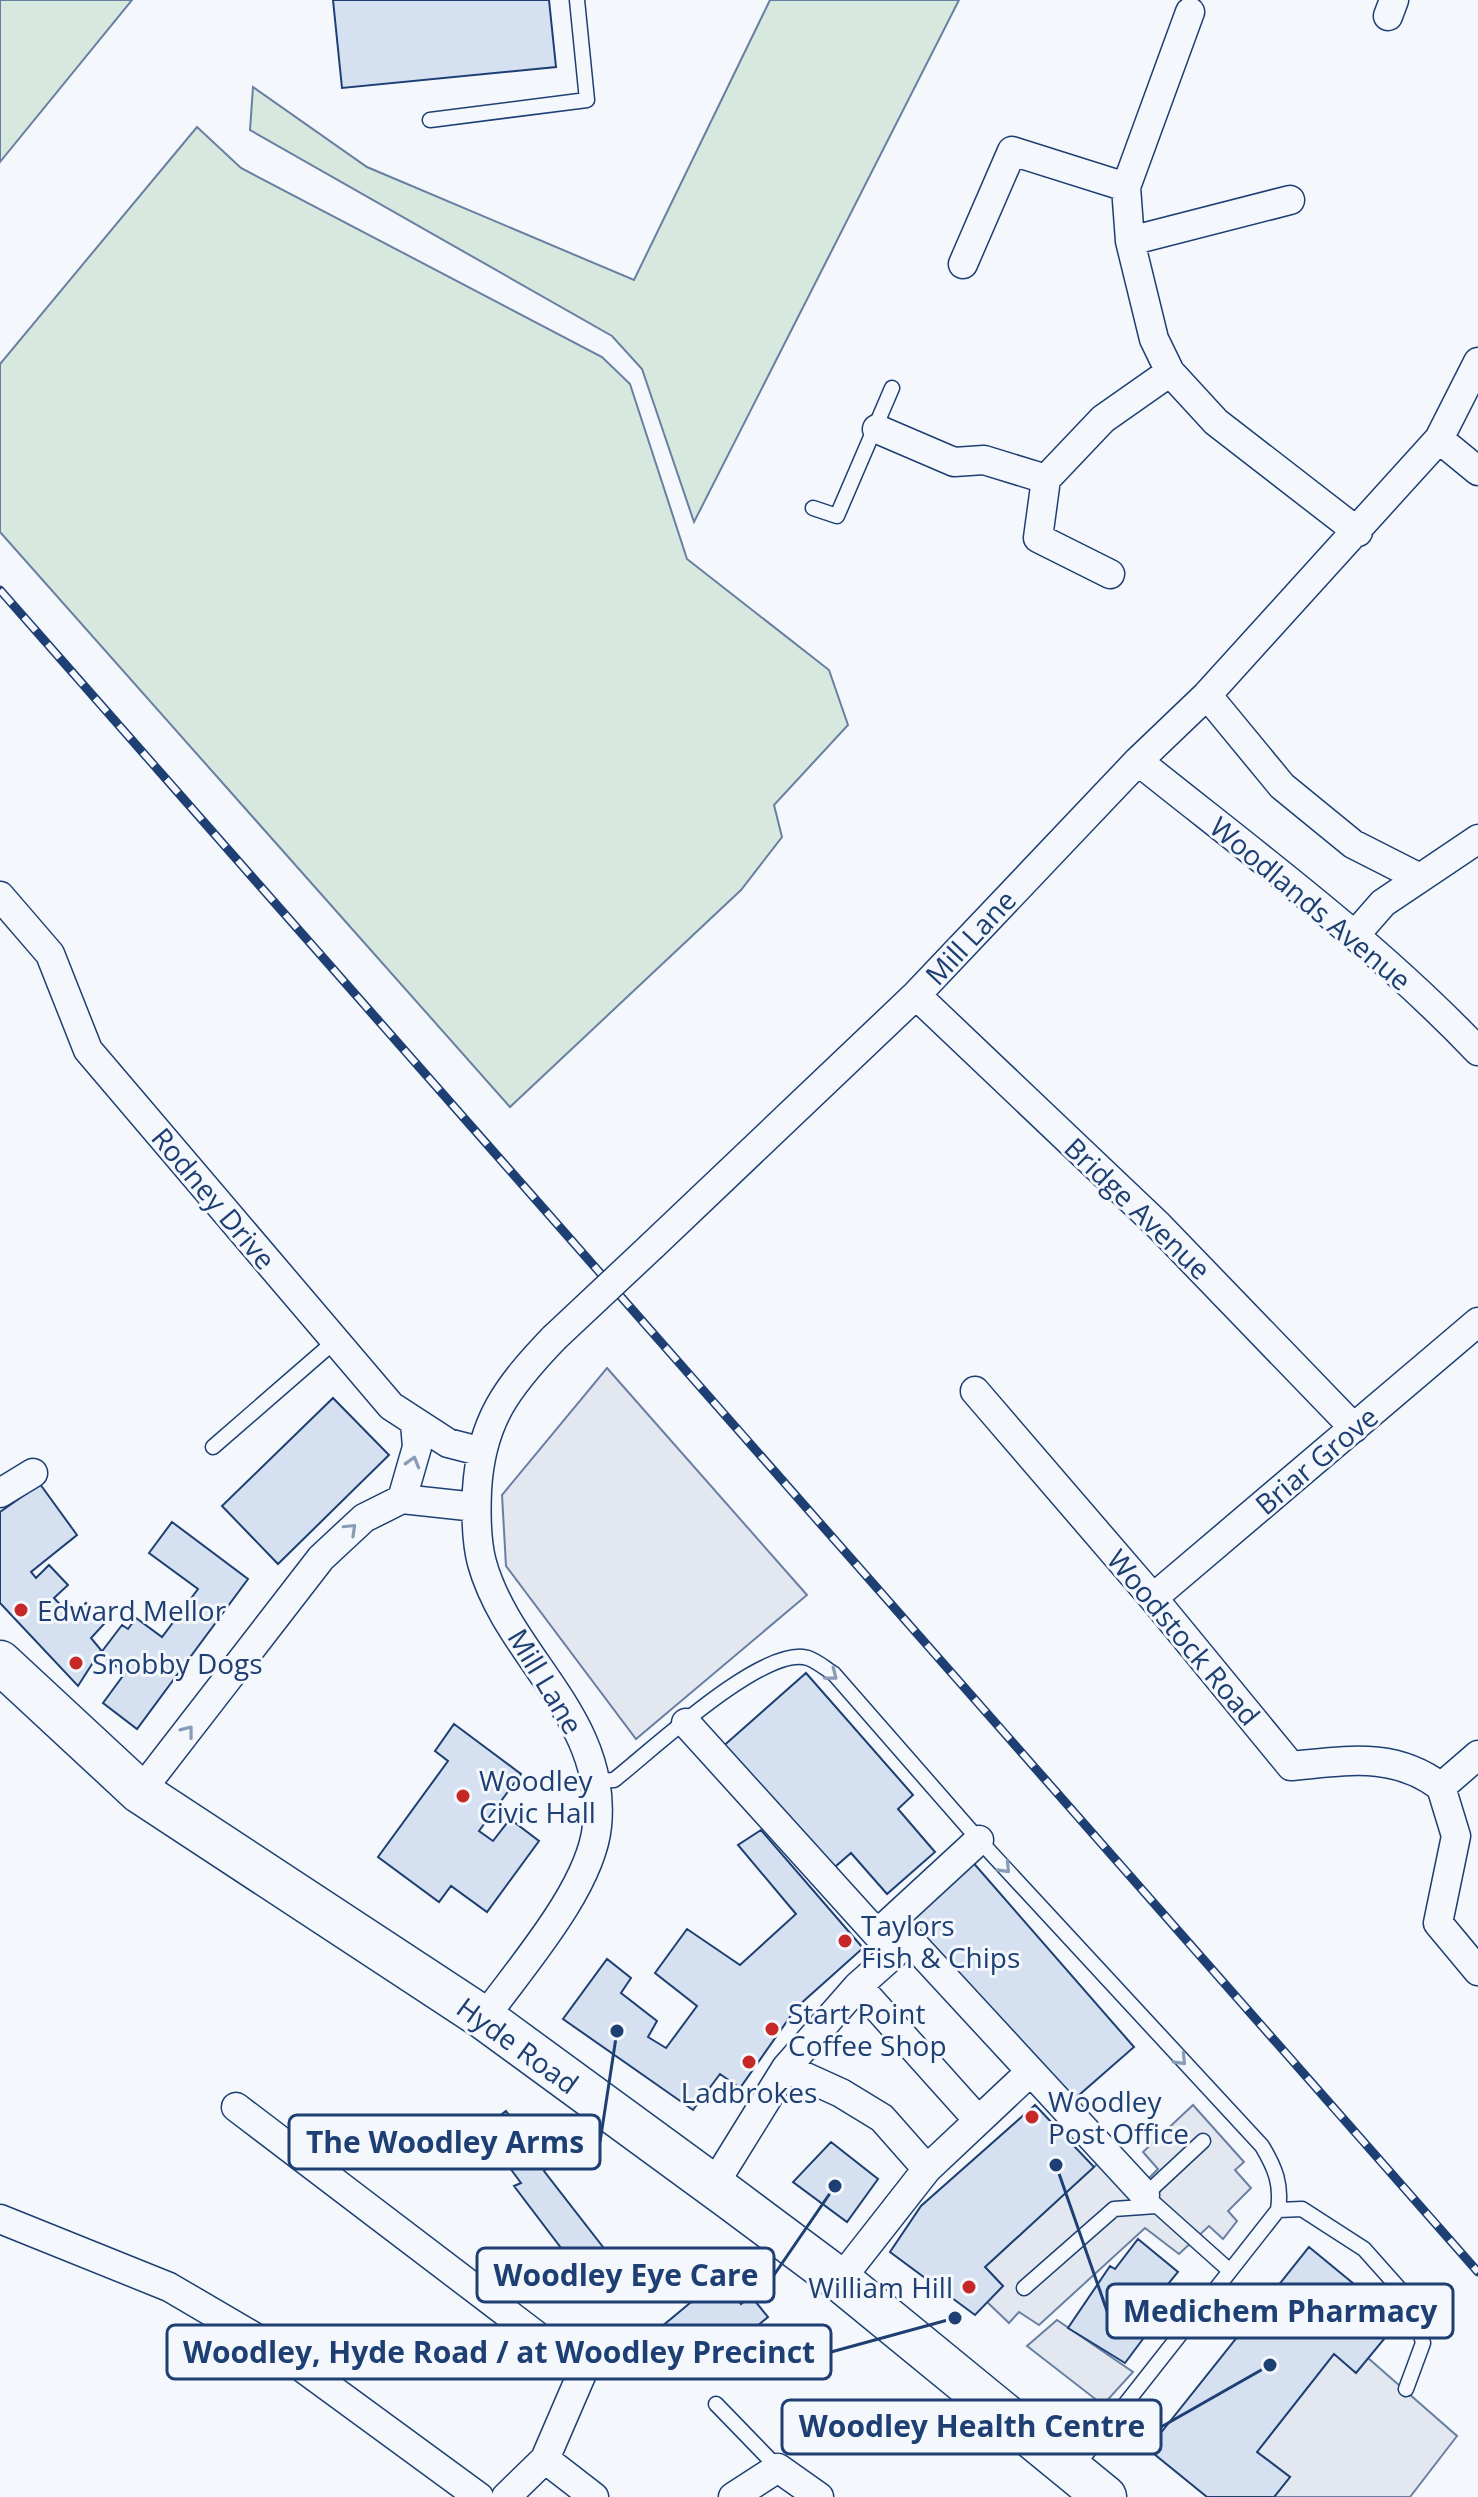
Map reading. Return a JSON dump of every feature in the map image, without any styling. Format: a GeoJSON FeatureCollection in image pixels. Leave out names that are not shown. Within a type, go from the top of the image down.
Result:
{"type":"FeatureCollection","features":[{"type":"Feature","properties":{"kind":"main road","name":"Hyde Road"},"geometry":{"type":"LineString","coordinates":[[1,1666],[140,1792],[484,2018],[840,2280],[1105,2497]]}},
{"type":"Feature","properties":{"kind":"street"},"geometry":{"type":"LineString","coordinates":[[1190,12],[1126,187],[1130,241],[1143,305],[1170,372],[1216,422],[1358,532]]}},
{"type":"Feature","properties":{"kind":"street"},"geometry":{"type":"LineString","coordinates":[[963,264],[1012,151],[1126,187]]}},
{"type":"Feature","properties":{"kind":"street"},"geometry":{"type":"LineString","coordinates":[[1130,241],[1290,200]]}},
{"type":"Feature","properties":{"kind":"street","name":"Mill Lane"},"geometry":{"type":"LineString","coordinates":[[484,2018],[583,1878],[597,1827],[596,1781],[580,1733],[504,1610],[482,1563],[476,1507],[479,1451],[502,1400],[522,1371],[554,1338],[916,995],[1138,761],[1207,695],[1358,532],[1439,439],[1478,362]]}},
{"type":"Feature","properties":{"kind":"street"},"geometry":{"type":"LineString","coordinates":[[1110,574],[1038,538],[1046,479],[1103,419],[1170,372]]}},
{"type":"Feature","properties":{"kind":"street"},"geometry":{"type":"LineString","coordinates":[[877,429],[954,462],[984,460],[1046,479]]}},
{"type":"Feature","properties":{"kind":"street"},"geometry":{"type":"LineString","coordinates":[[1439,439],[1478,471]]}},
{"type":"Feature","properties":{"kind":"street"},"geometry":{"type":"LineString","coordinates":[[1207,695],[1282,786],[1353,844],[1418,877]]}},
{"type":"Feature","properties":{"kind":"street","name":"Woodlands Avenue"},"geometry":{"type":"LineString","coordinates":[[1138,761],[1355,935],[1442,1013],[1478,1051]]}},
{"type":"Feature","properties":{"kind":"street"},"geometry":{"type":"LineString","coordinates":[[1355,935],[1383,903],[1478,839]]}},
{"type":"Feature","properties":{"kind":"street","name":"Rodney Drive"},"geometry":{"type":"LineString","coordinates":[[0,896],[50,954],[88,1050],[391,1406],[448,1443],[479,1451]]}},
{"type":"Feature","properties":{"kind":"street","name":"Bridge Avenue"},"geometry":{"type":"LineString","coordinates":[[916,995],[1158,1225],[1354,1428]]}},
{"type":"Feature","properties":{"kind":"street","name":"Briar Grove"},"geometry":{"type":"LineString","coordinates":[[1153,1598],[1478,1322]]}},
{"type":"Feature","properties":{"kind":"street","name":"Woodstock Road"},"geometry":{"type":"LineString","coordinates":[[975,1391],[1153,1598],[1291,1766],[1372,1759],[1421,1772],[1441,1787]]}},
{"type":"Feature","properties":{"kind":"street"},"geometry":{"type":"LineString","coordinates":[[402,1499],[417,1447],[415,1423]]}},
{"type":"Feature","properties":{"kind":"street"},"geometry":{"type":"LineString","coordinates":[[0,1493],[33,1473]]}},
{"type":"Feature","properties":{"kind":"street"},"geometry":{"type":"LineString","coordinates":[[140,1792],[321,1558],[364,1518],[402,1499],[476,1507]]}},
{"type":"Feature","properties":{"kind":"street"},"geometry":{"type":"LineString","coordinates":[[686,1723],[1151,2200]]}},
{"type":"Feature","properties":{"kind":"street"},"geometry":{"type":"LineString","coordinates":[[1478,1755],[1441,1787],[1456,1836],[1438,1923],[1478,1971]]}},
{"type":"Feature","properties":{"kind":"street"},"geometry":{"type":"LineString","coordinates":[[884,1928],[979,1840]]}},
{"type":"Feature","properties":{"kind":"street"},"geometry":{"type":"LineString","coordinates":[[713,2186],[786,2068],[858,1986],[894,1954],[884,1928]]}},
{"type":"Feature","properties":{"kind":"street"},"geometry":{"type":"LineString","coordinates":[[858,1986],[978,2120]]}},
{"type":"Feature","properties":{"kind":"street"},"geometry":{"type":"LineString","coordinates":[[786,2068],[841,2093],[882,2118],[927,2169]]}},
{"type":"Feature","properties":{"kind":"street"},"geometry":{"type":"LineString","coordinates":[[840,2280],[927,2169],[1029,2073]]}},
{"type":"Feature","properties":{"kind":"street"},"geometry":{"type":"LineString","coordinates":[[236,2107],[583,2371],[545,2459],[506,2497]]}},
{"type":"Feature","properties":{"kind":"street"},"geometry":{"type":"LineString","coordinates":[[0,2219],[169,2287],[285,2355],[479,2497]]}},
{"type":"Feature","properties":{"kind":"street"},"geometry":{"type":"LineString","coordinates":[[545,2459],[594,2497]]}},
{"type":"Feature","properties":{"kind":"street"},"geometry":{"type":"LineString","coordinates":[[733,2497],[778,2468],[819,2497]]}},
{"type":"Feature","properties":{"kind":"lane"},"geometry":{"type":"LineString","coordinates":[[430,120],[587,100],[577,0]]}},
{"type":"Feature","properties":{"kind":"lane"},"geometry":{"type":"LineString","coordinates":[[813,508],[837,516],[877,429],[892,388]]}},
{"type":"Feature","properties":{"kind":"lane"},"geometry":{"type":"LineString","coordinates":[[213,1447],[335,1341]]}},
{"type":"Feature","properties":{"kind":"lane"},"geometry":{"type":"LineString","coordinates":[[596,1781],[614,1780],[737,1681],[771,1663],[789,1658],[806,1658],[834,1674],[979,1840],[1262,2146],[1275,2168],[1281,2190],[1278,2210],[1072,2472]]}},
{"type":"Feature","properties":{"kind":"lane"},"geometry":{"type":"LineString","coordinates":[[1024,2288],[1114,2209],[1151,2200],[1203,2141]]}},
{"type":"Feature","properties":{"kind":"lane"},"geometry":{"type":"LineString","coordinates":[[1151,2200],[1230,2271]]}},
{"type":"Feature","properties":{"kind":"lane"},"geometry":{"type":"LineString","coordinates":[[1278,2210],[1302,2209],[1364,2249],[1413,2304],[1423,2343],[1406,2389]]}},
{"type":"Feature","properties":{"kind":"lane"},"geometry":{"type":"LineString","coordinates":[[716,2404],[778,2468]]}},
{"type":"Feature","properties":{"kind":"shaded area"},"geometry":{"type":"Polygon","coordinates":[[[0,0],[132,0],[0,162],[0,0]]]}},
{"type":"Feature","properties":{"kind":"shaded area"},"geometry":{"type":"Polygon","coordinates":[[[770,0],[959,0],[694,522],[642,369],[612,336],[250,130],[253,87],[367,167],[634,280],[770,0]]]}},
{"type":"Feature","properties":{"kind":"shaded area"},"geometry":{"type":"Polygon","coordinates":[[[197,127],[241,168],[602,357],[630,384],[687,559],[829,670],[848,725],[774,805],[782,837],[741,890],[510,1107],[0,532],[0,364],[197,127]]]}},
{"type":"Feature","properties":{"kind":"shaded area"},"geometry":{"type":"Polygon","coordinates":[[[607,1368],[807,1595],[636,1739],[506,1566],[502,1495],[607,1368]]]}},
{"type":"Feature","properties":{"kind":"shaded area"},"geometry":{"type":"Polygon","coordinates":[[[1193,2105],[1244,2162],[1235,2170],[1251,2188],[1228,2211],[1237,2221],[1223,2239],[1209,2226],[1179,2254],[1145,2228],[1039,2325],[1019,2312],[1009,2323],[987,2302],[1003,2286],[985,2267],[1097,2164],[1131,2196],[1158,2169],[1143,2152],[1193,2105]]]}},
{"type":"Feature","properties":{"kind":"shaded area"},"geometry":{"type":"Polygon","coordinates":[[[1057,2320],[1133,2372],[1103,2405],[1027,2346],[1057,2320]]]}},
{"type":"Feature","properties":{"kind":"shaded area"},"geometry":{"type":"Polygon","coordinates":[[[1334,2354],[1368,2358],[1457,2436],[1410,2497],[1274,2497],[1290,2477],[1257,2452],[1334,2354]]]}},
{"type":"Feature","properties":{"kind":"building"},"geometry":{"type":"Polygon","coordinates":[[[333,0],[549,0],[556,67],[342,88],[333,0]]]}},
{"type":"Feature","properties":{"kind":"building"},"geometry":{"type":"Polygon","coordinates":[[[333,1398],[389,1455],[278,1564],[222,1506],[333,1398]]]}},
{"type":"Feature","properties":{"kind":"building"},"geometry":{"type":"Polygon","coordinates":[[[40,1484],[77,1535],[31,1572],[36,1578],[49,1565],[68,1585],[54,1598],[71,1616],[86,1603],[104,1624],[91,1638],[101,1650],[78,1686],[0,1603],[0,1512],[40,1484]]]}},
{"type":"Feature","properties":{"kind":"building"},"geometry":{"type":"Polygon","coordinates":[[[172,1522],[248,1579],[137,1729],[103,1703],[125,1673],[100,1654],[122,1625],[128,1629],[136,1618],[162,1637],[198,1589],[149,1553],[172,1522]]]}},
{"type":"Feature","properties":{"kind":"building"},"geometry":{"type":"Polygon","coordinates":[[[806,1673],[913,1795],[898,1809],[935,1852],[887,1894],[851,1853],[828,1873],[720,1749],[806,1673]]]}},
{"type":"Feature","properties":{"kind":"building","name":"Woodley Civic Hall"},"geometry":{"type":"Polygon","coordinates":[[[454,1724],[521,1774],[479,1831],[493,1841],[510,1819],[539,1841],[487,1912],[451,1886],[439,1902],[378,1857],[448,1761],[435,1751],[454,1724]]]}},
{"type":"Feature","properties":{"kind":"building"},"geometry":{"type":"Polygon","coordinates":[[[761,1830],[863,1948],[797,2007],[740,2088],[720,2074],[693,2110],[563,2019],[607,1959],[631,1978],[621,1993],[657,2021],[648,2037],[666,2048],[697,2006],[655,1973],[687,1929],[740,1965],[796,1914],[738,1845],[761,1830]]]}},
{"type":"Feature","properties":{"kind":"building"},"geometry":{"type":"Polygon","coordinates":[[[970,1859],[1134,2047],[1063,2109],[900,1921],[970,1859]]]}},
{"type":"Feature","properties":{"kind":"building"},"geometry":{"type":"Polygon","coordinates":[[[1035,2105],[1094,2167],[985,2267],[1003,2286],[975,2315],[890,2252],[921,2206],[1035,2105]]]}},
{"type":"Feature","properties":{"kind":"building"},"geometry":{"type":"Polygon","coordinates":[[[506,2111],[549,2166],[544,2171],[617,2265],[590,2286],[514,2186],[521,2183],[507,2164],[497,2169],[490,2157],[499,2150],[484,2128],[506,2111]]]}},
{"type":"Feature","properties":{"kind":"building"},"geometry":{"type":"Polygon","coordinates":[[[831,2142],[878,2179],[847,2222],[793,2182],[831,2142]]]}},
{"type":"Feature","properties":{"kind":"building"},"geometry":{"type":"Polygon","coordinates":[[[1138,2239],[1178,2272],[1164,2289],[1175,2296],[1125,2363],[1068,2328],[1110,2266],[1115,2269],[1138,2239]]]}},
{"type":"Feature","properties":{"kind":"building"},"geometry":{"type":"Polygon","coordinates":[[[1309,2247],[1399,2321],[1356,2373],[1334,2354],[1257,2452],[1290,2477],[1274,2497],[1207,2497],[1148,2449],[1309,2247]]]}},
{"type":"Feature","properties":{"kind":"building"},"geometry":{"type":"Polygon","coordinates":[[[720,2278],[741,2304],[751,2296],[768,2317],[702,2372],[690,2357],[680,2365],[654,2333],[720,2278]]]}},
{"type":"Feature","properties":{"kind":"railway"},"geometry":{"type":"LineString","coordinates":[[0,590],[1478,2272]]}},
{"type":"Feature","properties":{"kind":"place","name":"Edward Mellor"},"geometry":{"type":"Point","coordinates":[21,1610]}},
{"type":"Feature","properties":{"kind":"place","name":"Snobby Dogs"},"geometry":{"type":"Point","coordinates":[76,1663]}},
{"type":"Feature","properties":{"kind":"place","name":"Woodley Civic Hall"},"geometry":{"type":"Point","coordinates":[463,1796]}},
{"type":"Feature","properties":{"kind":"place","name":"Taylors Fish & Chips"},"geometry":{"type":"Point","coordinates":[845,1941]}},
{"type":"Feature","properties":{"kind":"place","name":"Start Point Coffee Shop"},"geometry":{"type":"Point","coordinates":[772,2029]}},
{"type":"Feature","properties":{"kind":"place","name":"The Woodley Arms"},"geometry":{"type":"Point","coordinates":[617,2031]}},
{"type":"Feature","properties":{"kind":"place","name":"Ladbrokes"},"geometry":{"type":"Point","coordinates":[749,2062]}},
{"type":"Feature","properties":{"kind":"place","name":"Woodley Post Office"},"geometry":{"type":"Point","coordinates":[1032,2117]}},
{"type":"Feature","properties":{"kind":"place","name":"Medichem Pharmacy"},"geometry":{"type":"Point","coordinates":[1056,2165]}},
{"type":"Feature","properties":{"kind":"place","name":"Woodley Eye Care"},"geometry":{"type":"Point","coordinates":[835,2186]}},
{"type":"Feature","properties":{"kind":"place","name":"William Hill"},"geometry":{"type":"Point","coordinates":[969,2287]}},
{"type":"Feature","properties":{"kind":"place","name":"Woodley, Hyde Road / at Woodley Precinct"},"geometry":{"type":"Point","coordinates":[955,2318]}},
{"type":"Feature","properties":{"kind":"place","name":"Woodley Health Centre"},"geometry":{"type":"Point","coordinates":[1270,2365]}}]}
